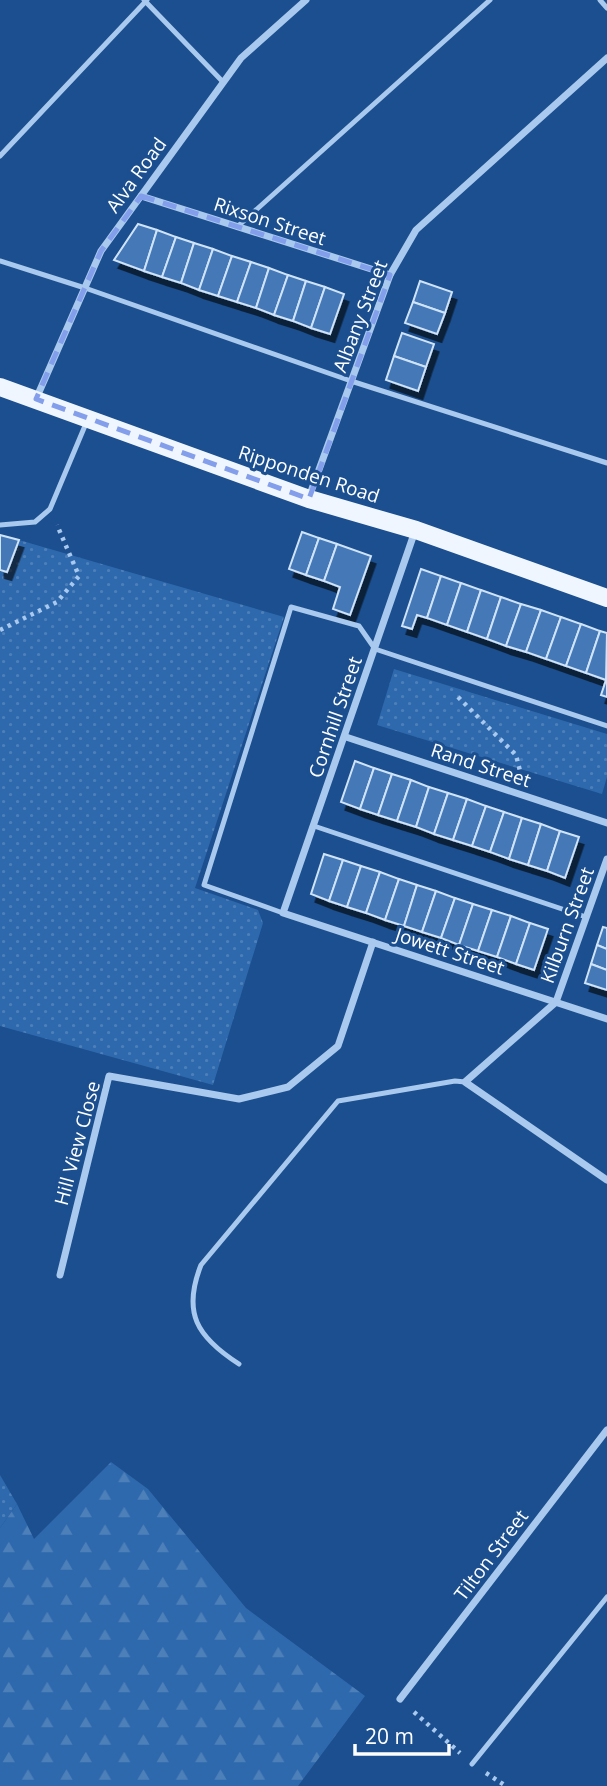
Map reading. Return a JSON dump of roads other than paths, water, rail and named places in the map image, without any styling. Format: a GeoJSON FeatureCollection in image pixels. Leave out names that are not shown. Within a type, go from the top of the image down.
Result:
{"type":"FeatureCollection","features":[{"type":"Feature","properties":{"kind":"main road","name":"Ripponden Road"},"geometry":{"type":"LineString","coordinates":[[0,387],[309,499],[416,530],[607,598]]}},
{"type":"Feature","properties":{"kind":"street","name":"Alva Road"},"geometry":{"type":"LineString","coordinates":[[36,399],[101,251],[241,58],[306,0]]}},
{"type":"Feature","properties":{"kind":"street","name":"Albany Street"},"geometry":{"type":"LineString","coordinates":[[309,499],[390,275],[416,230],[607,58]]}},
{"type":"Feature","properties":{"kind":"street","name":"Rixson Street"},"geometry":{"type":"LineString","coordinates":[[141,196],[390,275]]}},
{"type":"Feature","properties":{"kind":"street","name":"Cornhill Street"},"geometry":{"type":"LineString","coordinates":[[283,914],[416,530]]}},
{"type":"Feature","properties":{"kind":"street","name":"Rand Street"},"geometry":{"type":"LineString","coordinates":[[346,737],[607,823]]}},
{"type":"Feature","properties":{"kind":"street","name":"Kilburn Street"},"geometry":{"type":"LineString","coordinates":[[556,1002],[607,859]]}},
{"type":"Feature","properties":{"kind":"street","name":"Jowett Street"},"geometry":{"type":"LineString","coordinates":[[283,914],[607,1019]]}},
{"type":"Feature","properties":{"kind":"street","name":"Hill View Close"},"geometry":{"type":"LineString","coordinates":[[60,1275],[110,1076],[239,1098],[288,1087],[338,1046],[373,942]]}},
{"type":"Feature","properties":{"kind":"street"},"geometry":{"type":"LineString","coordinates":[[556,1002],[465,1082],[607,1180]]}},
{"type":"Feature","properties":{"kind":"street","name":"Tilton Street"},"geometry":{"type":"LineString","coordinates":[[400,1699],[607,1430]]}},
{"type":"Feature","properties":{"kind":"lane"},"geometry":{"type":"LineString","coordinates":[[237,227],[491,0]]}},
{"type":"Feature","properties":{"kind":"lane"},"geometry":{"type":"LineString","coordinates":[[600,0],[607,9]]}},
{"type":"Feature","properties":{"kind":"lane"},"geometry":{"type":"LineString","coordinates":[[0,156],[145,1],[223,82]]}},
{"type":"Feature","properties":{"kind":"lane"},"geometry":{"type":"LineString","coordinates":[[0,261],[351,381],[607,463]]}},
{"type":"Feature","properties":{"kind":"lane"},"geometry":{"type":"LineString","coordinates":[[0,525],[35,522],[50,509],[88,418]]}},
{"type":"Feature","properties":{"kind":"lane"},"geometry":{"type":"LineString","coordinates":[[283,914],[204,885],[291,607],[359,626],[375,649],[607,726]]}},
{"type":"Feature","properties":{"kind":"lane"},"geometry":{"type":"LineString","coordinates":[[314,826],[586,917]]}},
{"type":"Feature","properties":{"kind":"lane"},"geometry":{"type":"LineString","coordinates":[[239,1364],[220,1352],[198,1327],[192,1305],[193,1286],[201,1265],[338,1101],[465,1082]]}},
{"type":"Feature","properties":{"kind":"lane"},"geometry":{"type":"LineString","coordinates":[[472,1764],[607,1597]]}}]}
